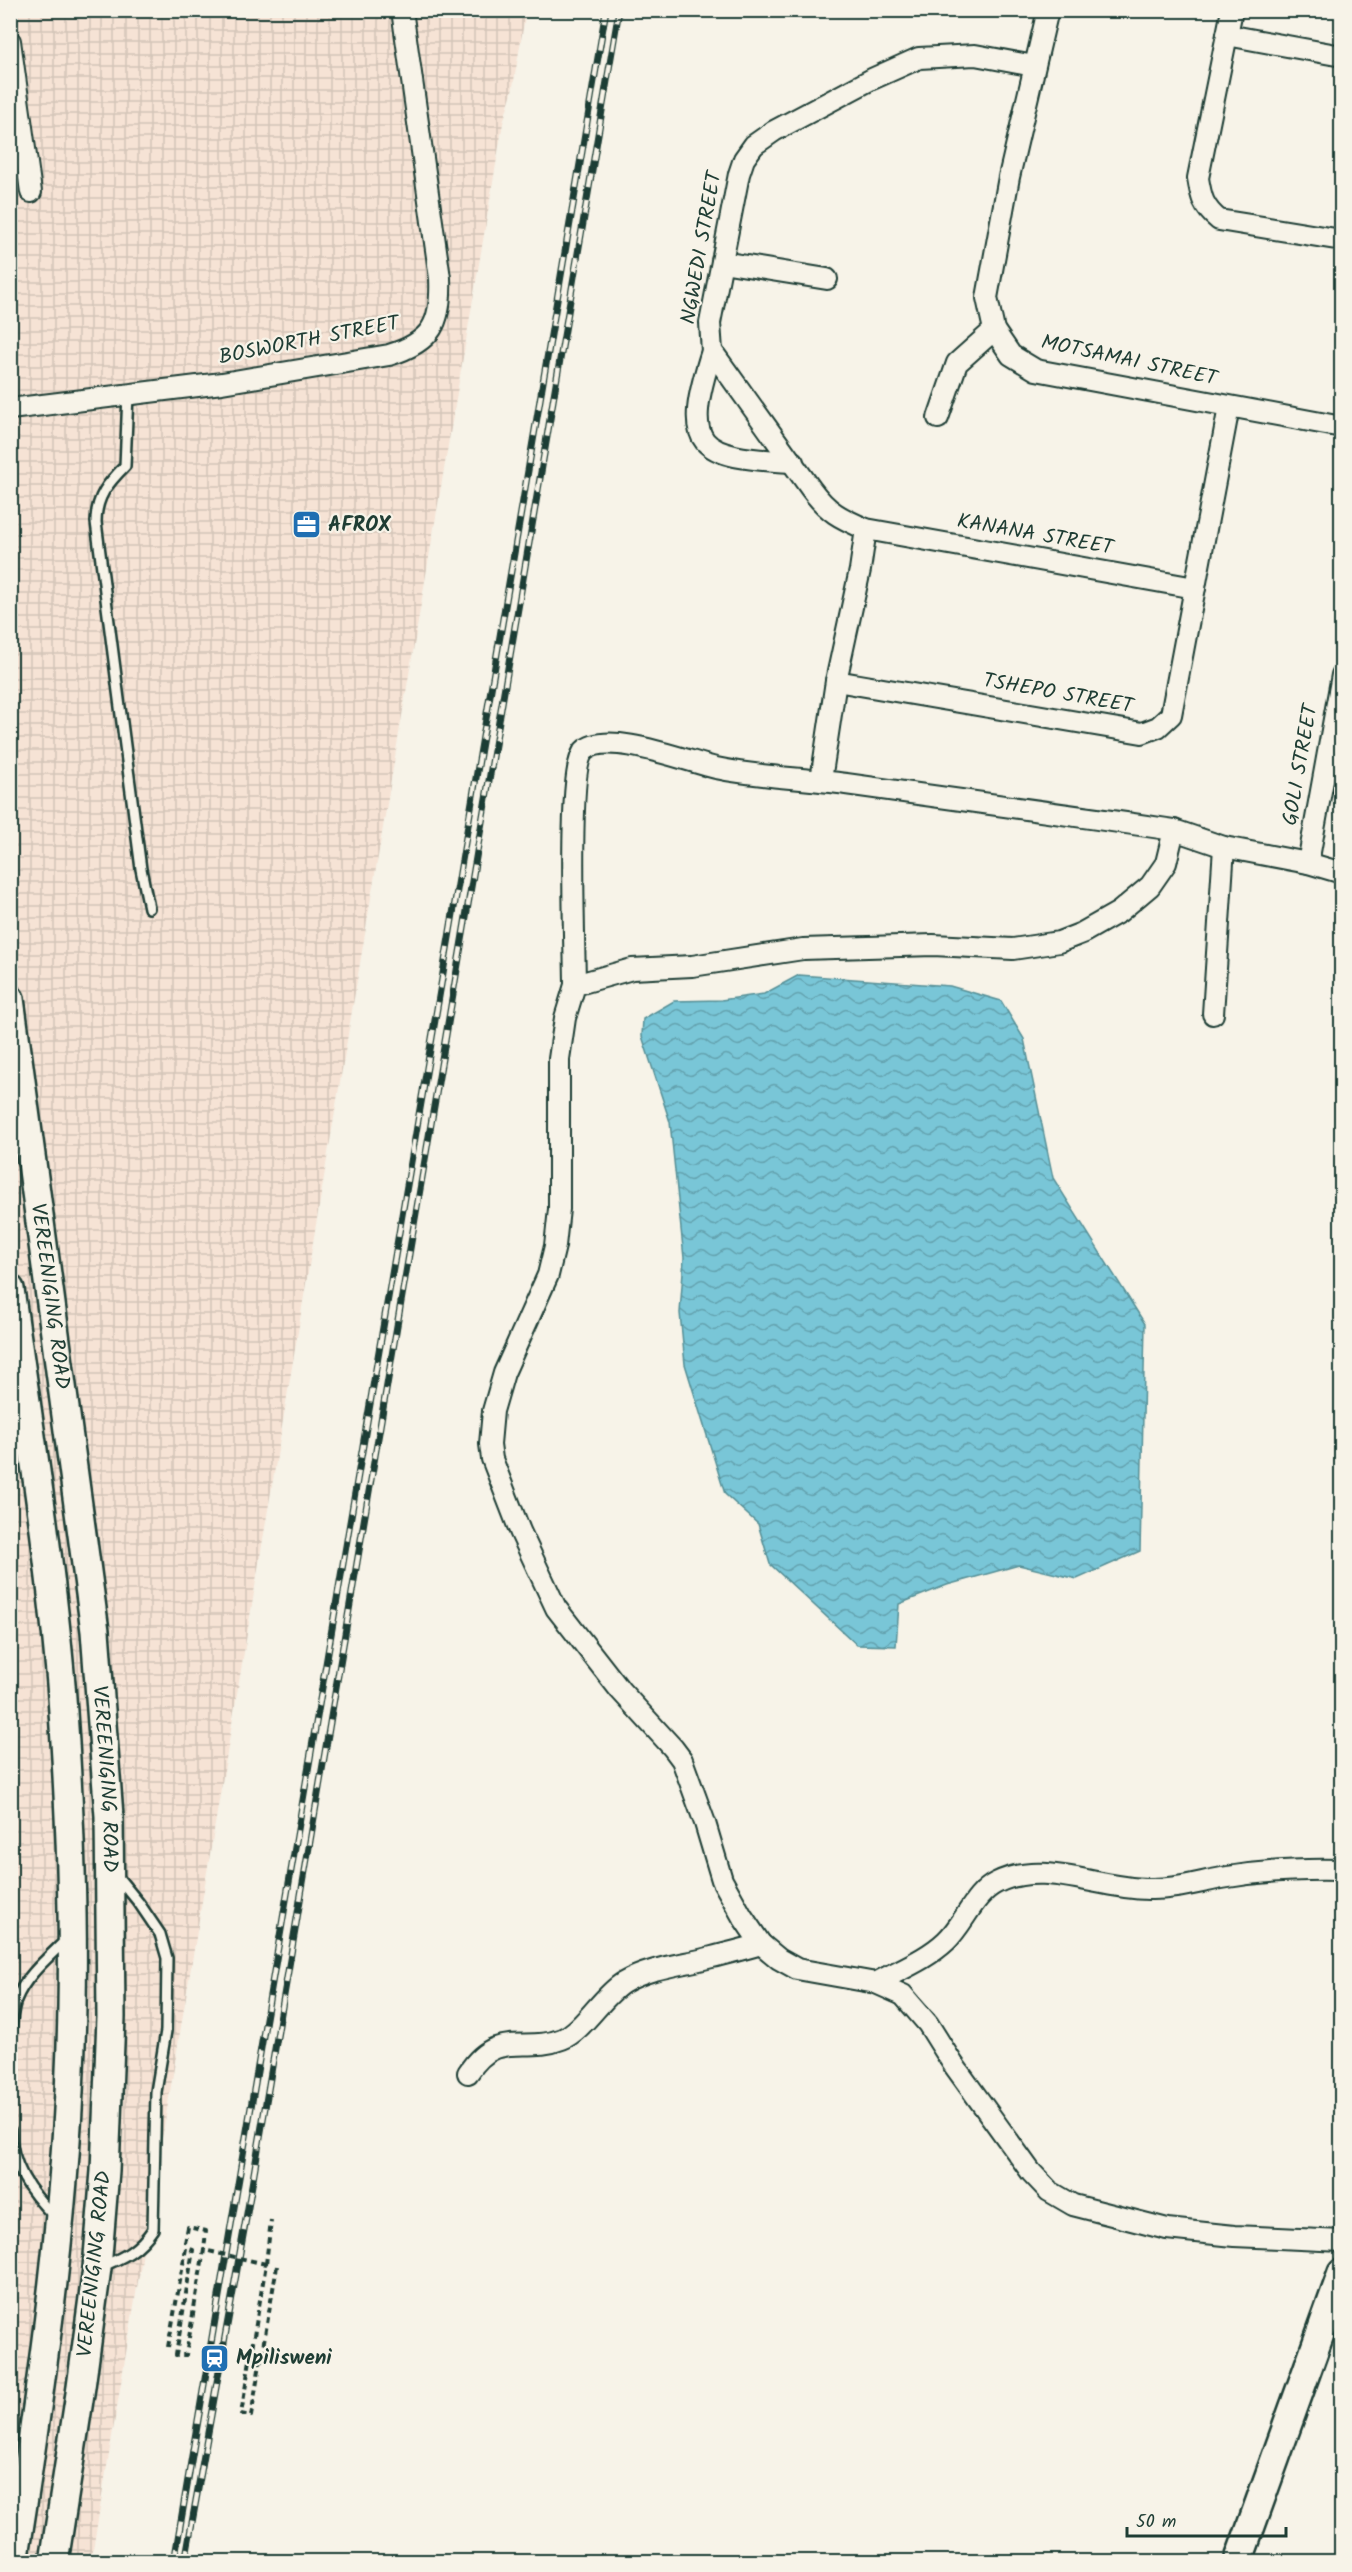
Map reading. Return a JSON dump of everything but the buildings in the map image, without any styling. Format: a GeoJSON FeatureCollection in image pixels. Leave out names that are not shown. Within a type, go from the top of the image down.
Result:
{"type":"FeatureCollection","features":[{"type":"Feature","properties":{"kind":"main road","name":"VEREENIGING ROAD"},"geometry":{"type":"LineString","coordinates":[[10,999],[95,1631],[109,1816],[111,2017],[105,2171],[97,2268],[54,2562]]}},
{"type":"Feature","properties":{"kind":"main road","name":"VEREENIGING ROAD"},"geometry":{"type":"LineString","coordinates":[[10,1289],[46,1549],[61,1682],[68,1817],[72,2005],[68,2120],[53,2290],[14,2562]]}},
{"type":"Feature","properties":{"kind":"main road"},"geometry":{"type":"LineString","coordinates":[[1238,2562],[1341,2273]]}},
{"type":"Feature","properties":{"kind":"street","name":"BOSWORTH STREET"},"geometry":{"type":"LineString","coordinates":[[10,409],[222,382],[389,355],[409,349],[425,339],[435,325],[440,308],[440,278],[402,10]]}},
{"type":"Feature","properties":{"kind":"street","name":"MOTSAMAI STREET"},"geometry":{"type":"LineString","coordinates":[[1048,10],[1009,177],[987,298],[994,330],[1011,355],[1036,370],[1341,427]]}},
{"type":"Feature","properties":{"kind":"street"},"geometry":{"type":"LineString","coordinates":[[1232,10],[1198,178],[1201,201],[1218,219],[1341,240]]}},
{"type":"Feature","properties":{"kind":"street"},"geometry":{"type":"LineString","coordinates":[[1227,35],[1341,56]]}},
{"type":"Feature","properties":{"kind":"street"},"geometry":{"type":"LineString","coordinates":[[10,41],[31,192]]}},
{"type":"Feature","properties":{"kind":"street","name":"NGWEDI STREET"},"geometry":{"type":"LineString","coordinates":[[866,529],[838,517],[823,505],[793,462],[766,430],[712,351],[710,323],[739,174],[744,159],[754,145],[781,127],[862,84],[919,58],[975,55],[1034,66]]}},
{"type":"Feature","properties":{"kind":"street"},"geometry":{"type":"LineString","coordinates":[[722,262],[827,279]]}},
{"type":"Feature","properties":{"kind":"street"},"geometry":{"type":"LineString","coordinates":[[938,418],[957,363],[994,330]]}},
{"type":"Feature","properties":{"kind":"street"},"geometry":{"type":"LineString","coordinates":[[712,351],[697,403],[697,424],[701,437],[708,446],[721,454],[747,460],[793,462]]}},
{"type":"Feature","properties":{"kind":"street","name":"TSHEPO STREET"},"geometry":{"type":"LineString","coordinates":[[836,681],[1142,733],[1158,727],[1171,714],[1229,407]]}},
{"type":"Feature","properties":{"kind":"street"},"geometry":{"type":"LineString","coordinates":[[821,780],[836,681],[860,570],[866,529]]}},
{"type":"Feature","properties":{"kind":"street","name":"KANANA STREET"},"geometry":{"type":"LineString","coordinates":[[866,529],[1195,588]]}},
{"type":"Feature","properties":{"kind":"street","name":"GOLI STREET"},"geometry":{"type":"LineString","coordinates":[[1308,863],[1334,763],[1341,675]]}},
{"type":"Feature","properties":{"kind":"street"},"geometry":{"type":"LineString","coordinates":[[1341,873],[1308,863],[1224,847],[1174,830],[821,780],[752,774],[715,768],[617,743],[599,745],[585,750],[579,760],[573,828],[576,985],[565,1018],[559,1059],[559,1209],[555,1246],[548,1275],[504,1373],[493,1411],[490,1444],[492,1459],[520,1531],[556,1608],[620,1690],[682,1760],[699,1803],[722,1880],[761,1944],[779,1959],[797,1969],[876,1983],[903,1995],[918,2011],[1031,2172],[1049,2191],[1073,2205],[1167,2229],[1234,2236],[1341,2241]]}},
{"type":"Feature","properties":{"kind":"street"},"geometry":{"type":"LineString","coordinates":[[576,985],[632,969],[692,966],[803,949],[923,945],[1013,949],[1059,942],[1082,933],[1119,912],[1150,886],[1166,863],[1174,830]]}},
{"type":"Feature","properties":{"kind":"street"},"geometry":{"type":"LineString","coordinates":[[1213,1014],[1224,847]]}},
{"type":"Feature","properties":{"kind":"street"},"geometry":{"type":"LineString","coordinates":[[876,1983],[938,1947],[959,1927],[977,1901],[994,1884],[1029,1872],[1048,1873],[1104,1886],[1166,1889],[1230,1877],[1278,1872],[1341,1870]]}},
{"type":"Feature","properties":{"kind":"street"},"geometry":{"type":"LineString","coordinates":[[468,2073],[477,2060],[491,2050],[514,2044],[553,2042],[564,2039],[573,2033],[595,2008],[622,1984],[641,1974],[761,1944]]}},
{"type":"Feature","properties":{"kind":"lane"},"geometry":{"type":"LineString","coordinates":[[128,394],[125,466],[103,491],[96,508],[96,522],[141,869],[149,908]]}},
{"type":"Feature","properties":{"kind":"lane"},"geometry":{"type":"LineString","coordinates":[[97,2268],[125,2258],[144,2242],[153,2229],[156,2092],[166,2031],[167,1958],[160,1934],[139,1902],[110,1868]]}},
{"type":"Feature","properties":{"kind":"lane"},"geometry":{"type":"LineString","coordinates":[[10,2046],[12,2018],[17,1998],[34,1972],[71,1934]]}},
{"type":"Feature","properties":{"kind":"lane"},"geometry":{"type":"LineString","coordinates":[[10,2130],[14,2159],[21,2176],[39,2201],[60,2222]]}},
{"type":"Feature","properties":{"kind":"path"},"geometry":{"type":"LineString","coordinates":[[272,2220],[241,2414],[251,2416],[277,2266]]}},
{"type":"Feature","properties":{"kind":"path"},"geometry":{"type":"LineString","coordinates":[[168,2347],[186,2248],[193,2250],[176,2355],[186,2355],[207,2231],[188,2227],[185,2243]]}},
{"type":"Feature","properties":{"kind":"path"},"geometry":{"type":"LineString","coordinates":[[204,2250],[266,2264]]}},
{"type":"Feature","properties":{"kind":"shaded area"},"geometry":{"type":"Polygon","coordinates":[[[11,11],[526,11],[512,92],[503,123],[91,2561],[11,2562],[11,11]]]}},
{"type":"Feature","properties":{"kind":"water"},"geometry":{"type":"Polygon","coordinates":[[[799,975],[950,986],[1001,1001],[1024,1039],[1053,1178],[1145,1324],[1140,1551],[1077,1579],[1019,1565],[947,1585],[899,1604],[896,1646],[857,1645],[770,1564],[758,1524],[725,1494],[685,1364],[680,1313],[684,1258],[670,1122],[642,1036],[643,1019],[674,1001],[721,1000],[764,994],[799,975]]]}},
{"type":"Feature","properties":{"kind":"railway"},"geometry":{"type":"LineString","coordinates":[[174,2562],[606,10]]}},
{"type":"Feature","properties":{"kind":"railway"},"geometry":{"type":"LineString","coordinates":[[185,2562],[252,2185],[619,10]]}},
{"type":"Feature","properties":{"kind":"place","name":"AFROX"},"geometry":{"type":"Point","coordinates":[307,525]}},
{"type":"Feature","properties":{"kind":"place","name":"Mpilisweni"},"geometry":{"type":"Point","coordinates":[215,2358]}}]}
